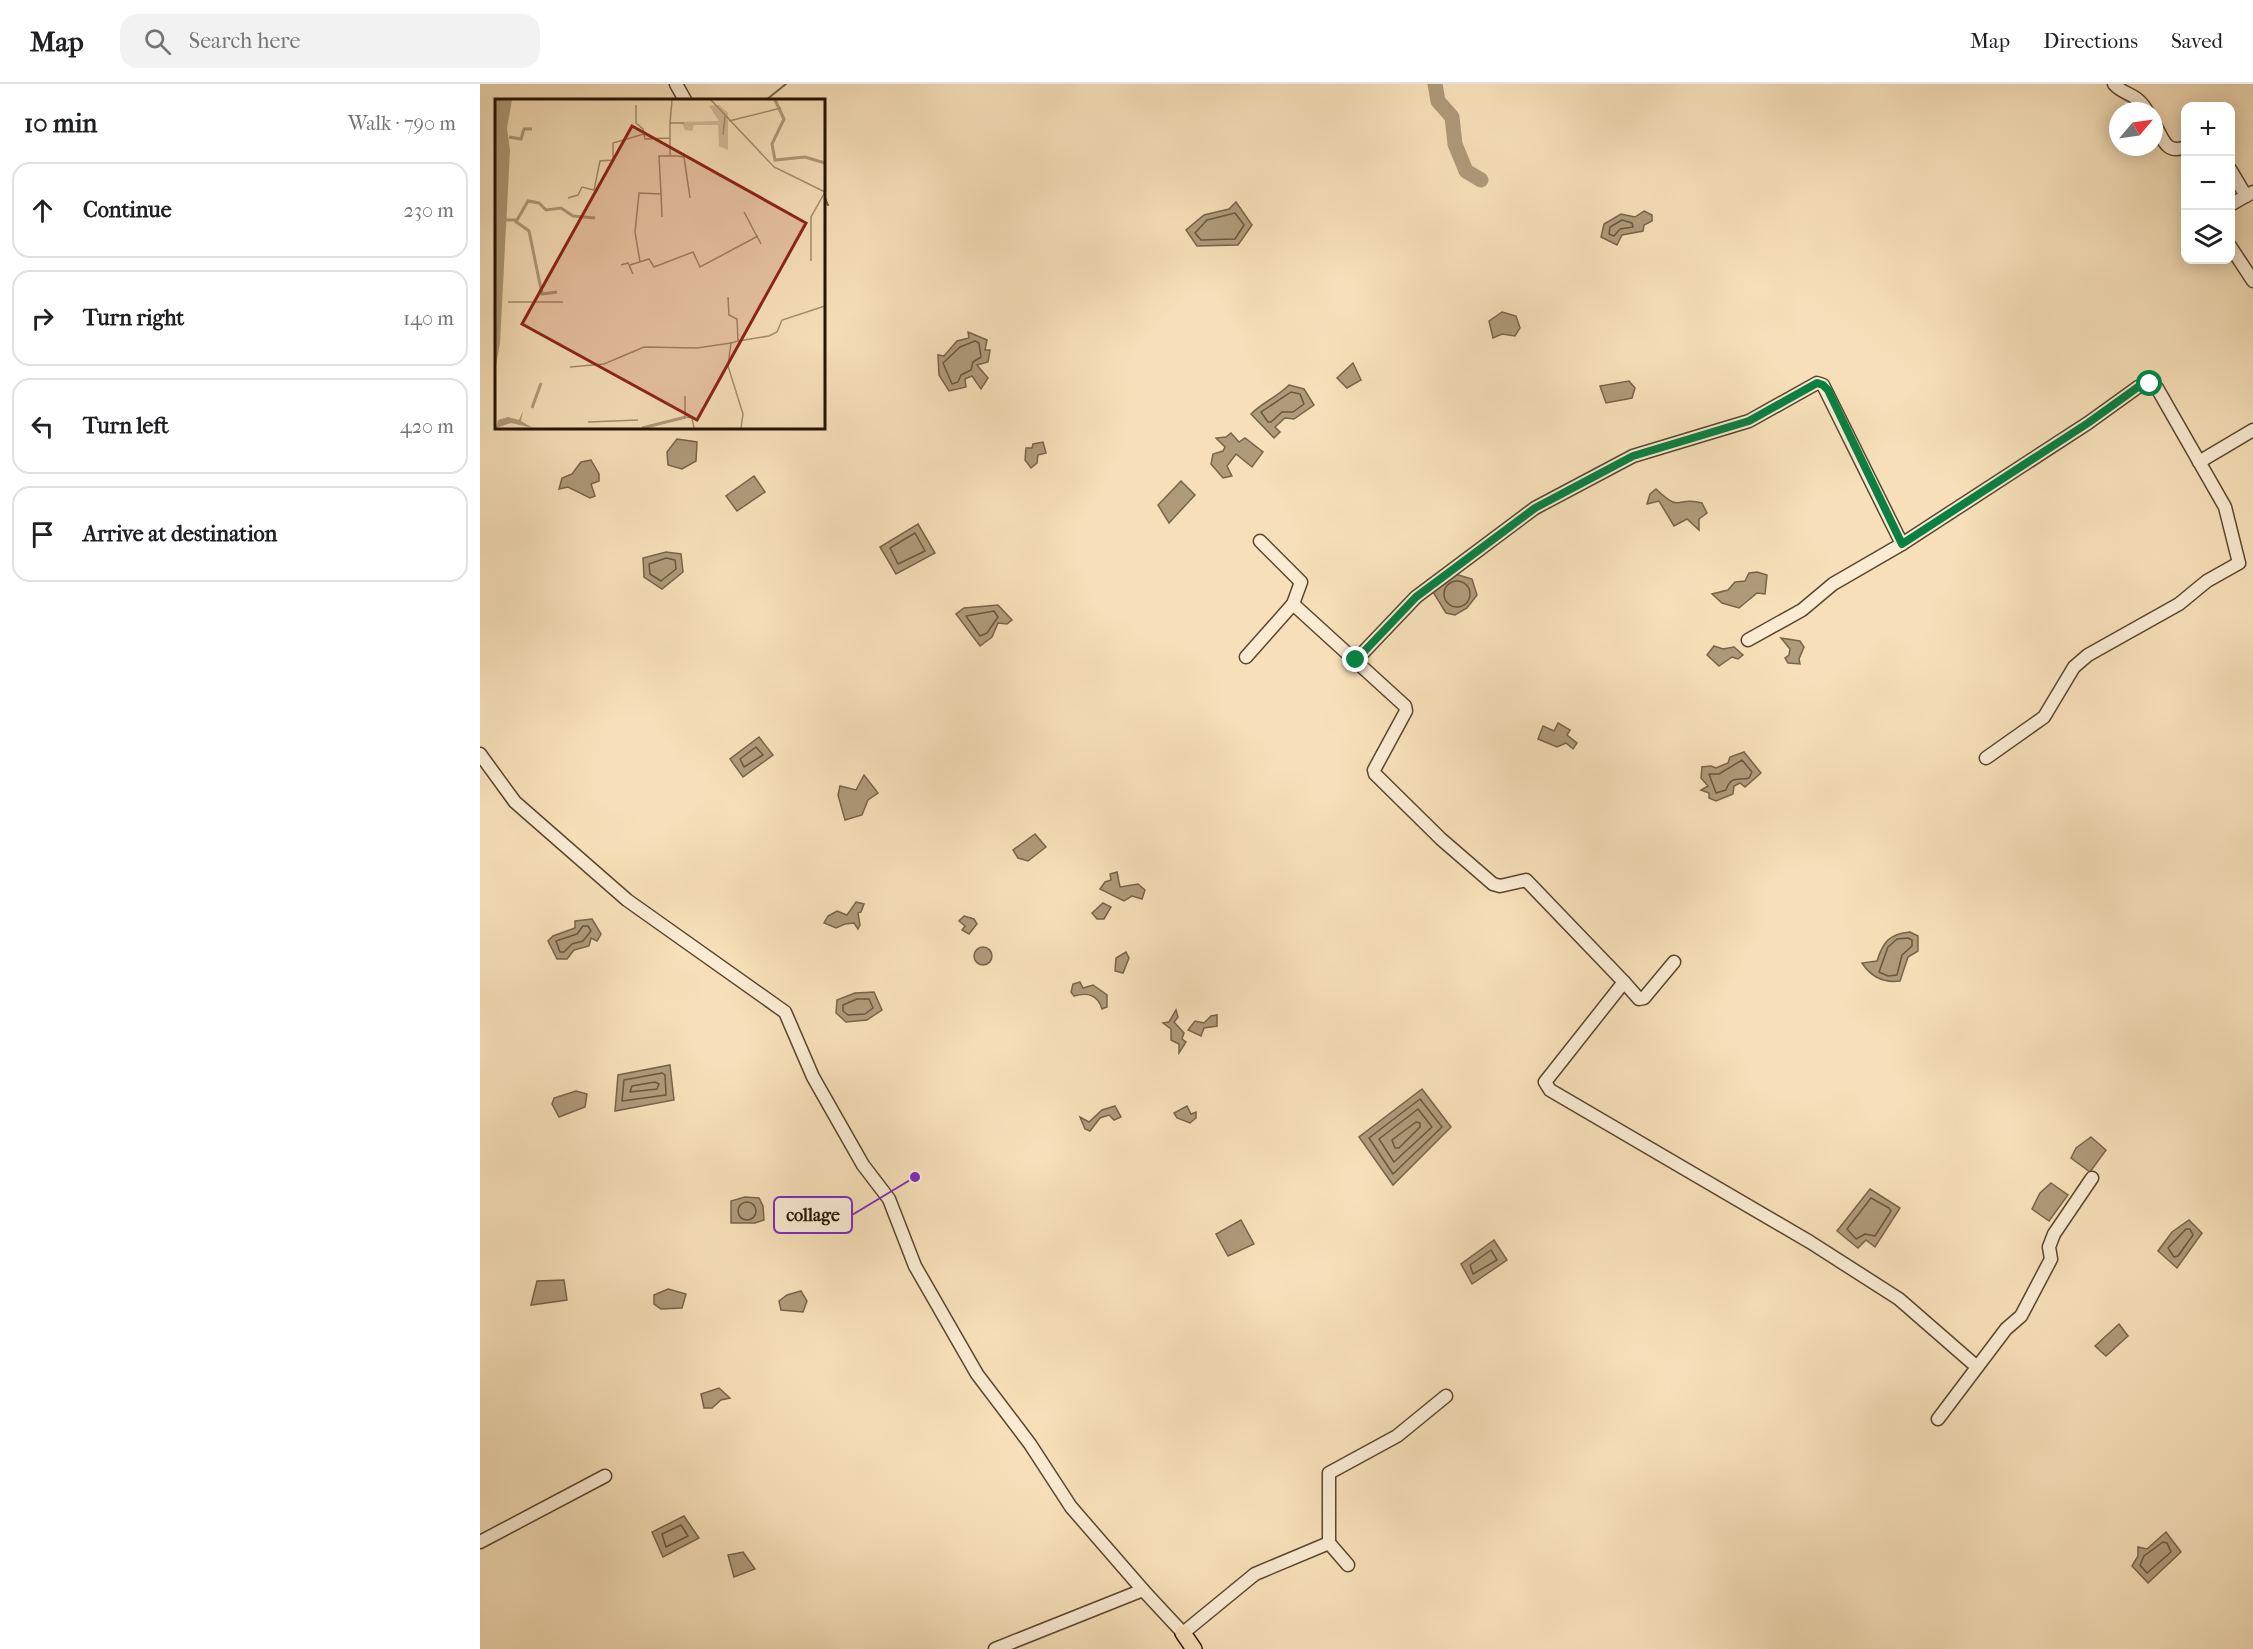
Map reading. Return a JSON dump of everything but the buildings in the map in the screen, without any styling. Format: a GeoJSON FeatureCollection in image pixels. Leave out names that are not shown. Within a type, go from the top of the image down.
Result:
{"type":"FeatureCollection","features":[{"type":"Feature","properties":{"kind":"main road"},"geometry":{"type":"LineString","coordinates":[[1183,1633],[1194,1649]]}},
{"type":"Feature","properties":{"kind":"street"},"geometry":{"type":"LineString","coordinates":[[676,84],[684,99]]}},
{"type":"Feature","properties":{"kind":"street"},"geometry":{"type":"LineString","coordinates":[[2114,84],[2132,93],[2140,102]]}},
{"type":"Feature","properties":{"kind":"street"},"geometry":{"type":"LineString","coordinates":[[2163,138],[2170,149],[2175,151],[2181,149]]}},
{"type":"Feature","properties":{"kind":"street"},"geometry":{"type":"LineString","coordinates":[[2235,176],[2249,194],[2235,202]]}},
{"type":"Feature","properties":{"kind":"street"},"geometry":{"type":"LineString","coordinates":[[2235,254],[2253,281]]}},
{"type":"Feature","properties":{"kind":"street"},"geometry":{"type":"LineString","coordinates":[[1356,660],[1416,597],[1535,508],[1633,456],[1749,421],[1817,383],[1828,390],[1902,544]]}},
{"type":"Feature","properties":{"kind":"street"},"geometry":{"type":"LineString","coordinates":[[1748,640],[1802,610],[1833,584],[1902,544],[2088,423],[2138,387],[2150,384],[2157,388],[2225,507],[2239,563],[2207,581],[2179,604],[2088,655],[2074,667],[2044,717],[1986,758]]}},
{"type":"Feature","properties":{"kind":"street"},"geometry":{"type":"LineString","coordinates":[[2199,462],[2253,430]]}},
{"type":"Feature","properties":{"kind":"street"},"geometry":{"type":"LineString","coordinates":[[1245,657],[1293,604],[1300,580],[1260,541]]}},
{"type":"Feature","properties":{"kind":"street"},"geometry":{"type":"LineString","coordinates":[[1293,604],[1401,702],[1406,711],[1374,770],[1375,774],[1441,839],[1493,884],[1526,880],[1639,999],[1644,998],[1674,962]]}},
{"type":"Feature","properties":{"kind":"street"},"geometry":{"type":"LineString","coordinates":[[480,754],[515,802],[622,896],[784,1012],[813,1077],[863,1165],[889,1199],[915,1266],[977,1374],[1030,1444],[1071,1507],[1183,1633],[1255,1574],[1329,1543]]}},
{"type":"Feature","properties":{"kind":"street"},"geometry":{"type":"LineString","coordinates":[[1624,982],[1545,1082],[1550,1090],[1810,1242],[1899,1299],[1977,1367]]}},
{"type":"Feature","properties":{"kind":"street"},"geometry":{"type":"LineString","coordinates":[[1938,1419],[2006,1329],[2021,1316],[2051,1259],[2049,1247],[2054,1234],[2092,1178]]}},
{"type":"Feature","properties":{"kind":"street"},"geometry":{"type":"LineString","coordinates":[[1347,1565],[1329,1543],[1329,1473],[1397,1436],[1446,1396]]}},
{"type":"Feature","properties":{"kind":"street"},"geometry":{"type":"LineString","coordinates":[[480,1542],[605,1476]]}},
{"type":"Feature","properties":{"kind":"street"},"geometry":{"type":"LineString","coordinates":[[995,1649],[1143,1590]]}},
{"type":"Feature","properties":{"kind":"water"},"geometry":{"type":"Polygon","coordinates":[[[1236,202],[1252,225],[1238,245],[1197,246],[1186,230],[1204,215],[1229,209],[1236,202]]]}},
{"type":"Feature","properties":{"kind":"water"},"geometry":{"type":"Polygon","coordinates":[[[1644,211],[1652,215],[1652,221],[1644,225],[1643,231],[1622,235],[1617,245],[1601,237],[1604,224],[1621,214],[1635,217],[1644,211]]]}},
{"type":"Feature","properties":{"kind":"water"},"geometry":{"type":"Polygon","coordinates":[[[1502,312],[1516,316],[1520,328],[1515,336],[1502,334],[1493,338],[1489,321],[1502,312]]]}},
{"type":"Feature","properties":{"kind":"water"},"geometry":{"type":"Polygon","coordinates":[[[968,332],[987,340],[985,350],[990,350],[988,362],[977,365],[988,378],[981,389],[972,376],[965,379],[966,387],[949,391],[939,375],[938,355],[944,356],[957,341],[969,338],[968,332]]]}},
{"type":"Feature","properties":{"kind":"water"},"geometry":{"type":"Polygon","coordinates":[[[1353,363],[1361,380],[1347,388],[1337,378],[1353,363]]]}},
{"type":"Feature","properties":{"kind":"water"},"geometry":{"type":"Polygon","coordinates":[[[1629,381],[1635,388],[1632,398],[1606,403],[1600,386],[1629,381]]]}},
{"type":"Feature","properties":{"kind":"water"},"geometry":{"type":"Polygon","coordinates":[[[1289,385],[1304,389],[1314,405],[1294,419],[1285,418],[1275,427],[1280,432],[1274,438],[1251,414],[1289,385]]]}},
{"type":"Feature","properties":{"kind":"water"},"geometry":{"type":"Polygon","coordinates":[[[1231,433],[1239,442],[1245,438],[1263,452],[1252,467],[1236,454],[1227,466],[1232,476],[1223,478],[1211,464],[1213,454],[1223,451],[1225,447],[1216,438],[1226,437],[1231,433]]]}},
{"type":"Feature","properties":{"kind":"water"},"geometry":{"type":"Polygon","coordinates":[[[677,439],[697,442],[696,461],[682,469],[668,465],[667,452],[677,439]]]}},
{"type":"Feature","properties":{"kind":"water"},"geometry":{"type":"Polygon","coordinates":[[[1043,442],[1046,453],[1038,455],[1037,463],[1031,468],[1025,460],[1026,448],[1032,448],[1033,444],[1043,442]]]}},
{"type":"Feature","properties":{"kind":"water"},"geometry":{"type":"Polygon","coordinates":[[[591,460],[599,474],[599,481],[591,484],[595,496],[590,498],[568,487],[559,489],[562,478],[572,474],[581,462],[591,460]]]}},
{"type":"Feature","properties":{"kind":"water"},"geometry":{"type":"Polygon","coordinates":[[[754,476],[765,492],[737,511],[726,496],[754,476]]]}},
{"type":"Feature","properties":{"kind":"water"},"geometry":{"type":"Polygon","coordinates":[[[1181,481],[1195,495],[1169,523],[1158,505],[1181,481]]]}},
{"type":"Feature","properties":{"kind":"water"},"geometry":{"type":"Polygon","coordinates":[[[1656,489],[1676,503],[1694,501],[1702,503],[1707,513],[1699,519],[1699,530],[1687,519],[1674,526],[1659,501],[1647,504],[1650,494],[1656,489]]]}},
{"type":"Feature","properties":{"kind":"water"},"geometry":{"type":"Polygon","coordinates":[[[918,524],[935,553],[896,574],[880,547],[918,524]]]}},
{"type":"Feature","properties":{"kind":"water"},"geometry":{"type":"Polygon","coordinates":[[[666,552],[681,554],[683,572],[662,589],[644,577],[643,558],[666,552]]]}},
{"type":"Feature","properties":{"kind":"water"},"geometry":{"type":"Polygon","coordinates":[[[1757,572],[1767,575],[1765,594],[1757,593],[1739,608],[1722,603],[1712,594],[1728,590],[1735,582],[1745,581],[1749,573],[1757,572]]]}},
{"type":"Feature","properties":{"kind":"water"},"geometry":{"type":"Polygon","coordinates":[[[1455,574],[1472,579],[1477,595],[1467,608],[1455,615],[1446,613],[1433,592],[1455,574]]]}},
{"type":"Feature","properties":{"kind":"water"},"geometry":{"type":"Polygon","coordinates":[[[998,605],[1012,620],[1007,624],[998,623],[992,637],[980,646],[956,614],[964,608],[998,605]]]}},
{"type":"Feature","properties":{"kind":"water"},"geometry":{"type":"Polygon","coordinates":[[[1781,638],[1800,641],[1804,647],[1799,659],[1800,664],[1788,663],[1785,658],[1789,655],[1790,649],[1781,638]]]}},
{"type":"Feature","properties":{"kind":"water"},"geometry":{"type":"Polygon","coordinates":[[[1714,646],[1723,649],[1734,647],[1743,655],[1738,659],[1732,657],[1719,666],[1707,655],[1714,646]]]}},
{"type":"Feature","properties":{"kind":"water"},"geometry":{"type":"Polygon","coordinates":[[[1558,723],[1570,730],[1567,735],[1577,743],[1573,749],[1566,743],[1557,747],[1538,739],[1543,726],[1554,731],[1558,723]]]}},
{"type":"Feature","properties":{"kind":"water"},"geometry":{"type":"Polygon","coordinates":[[[759,737],[773,755],[743,777],[730,759],[759,737]]]}},
{"type":"Feature","properties":{"kind":"water"},"geometry":{"type":"Polygon","coordinates":[[[1744,752],[1761,773],[1745,787],[1740,783],[1734,786],[1733,794],[1716,801],[1709,798],[1709,793],[1701,790],[1708,786],[1701,778],[1702,767],[1716,768],[1728,763],[1730,757],[1744,752]]]}},
{"type":"Feature","properties":{"kind":"water"},"geometry":{"type":"Polygon","coordinates":[[[864,775],[878,793],[868,800],[862,815],[845,820],[838,795],[840,786],[856,790],[864,775]]]}},
{"type":"Feature","properties":{"kind":"water"},"geometry":{"type":"Polygon","coordinates":[[[1035,834],[1046,847],[1028,861],[1018,858],[1013,850],[1035,834]]]}},
{"type":"Feature","properties":{"kind":"water"},"geometry":{"type":"Polygon","coordinates":[[[1117,872],[1120,887],[1138,884],[1145,890],[1142,899],[1132,896],[1124,901],[1100,889],[1105,882],[1111,880],[1110,874],[1117,872]]]}},
{"type":"Feature","properties":{"kind":"water"},"geometry":{"type":"Polygon","coordinates":[[[856,902],[864,904],[861,912],[858,913],[860,925],[858,929],[854,923],[836,928],[824,923],[828,916],[837,911],[847,915],[856,902]]]}},
{"type":"Feature","properties":{"kind":"water"},"geometry":{"type":"Polygon","coordinates":[[[1103,903],[1111,907],[1104,919],[1097,919],[1092,913],[1103,903]]]}},
{"type":"Feature","properties":{"kind":"water"},"geometry":{"type":"Polygon","coordinates":[[[964,916],[974,919],[977,924],[969,934],[962,930],[965,926],[959,921],[964,916]]]}},
{"type":"Feature","properties":{"kind":"water"},"geometry":{"type":"Polygon","coordinates":[[[592,919],[601,934],[597,941],[591,938],[589,946],[574,950],[567,959],[557,959],[548,941],[553,936],[575,928],[575,921],[592,919]]]}},
{"type":"Feature","properties":{"kind":"water"},"geometry":{"type":"Polygon","coordinates":[[[1910,932],[1918,936],[1918,951],[1908,957],[1900,981],[1878,978],[1869,972],[1862,963],[1877,961],[1888,940],[1910,932]]]}},
{"type":"Feature","properties":{"kind":"water"},"geometry":{"type":"Polygon","coordinates":[[[983,947],[989,950],[992,956],[989,962],[983,965],[977,962],[974,956],[977,950],[983,947]]]}},
{"type":"Feature","properties":{"kind":"water"},"geometry":{"type":"Polygon","coordinates":[[[1126,952],[1129,958],[1123,973],[1115,971],[1116,958],[1126,952]]]}},
{"type":"Feature","properties":{"kind":"water"},"geometry":{"type":"Polygon","coordinates":[[[1080,982],[1083,988],[1093,985],[1107,995],[1107,1007],[1102,1009],[1098,1000],[1092,996],[1084,994],[1074,996],[1071,992],[1073,984],[1080,982]]]}},
{"type":"Feature","properties":{"kind":"water"},"geometry":{"type":"Polygon","coordinates":[[[874,992],[882,1010],[867,1020],[846,1022],[836,1013],[837,1000],[855,993],[874,992]]]}},
{"type":"Feature","properties":{"kind":"water"},"geometry":{"type":"Polygon","coordinates":[[[1176,1010],[1178,1017],[1174,1022],[1184,1033],[1182,1039],[1186,1042],[1179,1053],[1179,1044],[1171,1040],[1171,1029],[1163,1023],[1169,1022],[1176,1010]]]}},
{"type":"Feature","properties":{"kind":"water"},"geometry":{"type":"Polygon","coordinates":[[[1217,1015],[1217,1026],[1204,1028],[1201,1036],[1188,1030],[1195,1021],[1204,1023],[1211,1016],[1217,1015]]]}},
{"type":"Feature","properties":{"kind":"water"},"geometry":{"type":"Polygon","coordinates":[[[670,1065],[674,1100],[615,1111],[618,1075],[670,1065]]]}},
{"type":"Feature","properties":{"kind":"water"},"geometry":{"type":"Polygon","coordinates":[[[1422,1089],[1451,1127],[1393,1185],[1359,1137],[1422,1089]]]}},
{"type":"Feature","properties":{"kind":"water"},"geometry":{"type":"Polygon","coordinates":[[[576,1091],[587,1094],[585,1107],[559,1117],[552,1104],[554,1098],[576,1091]]]}},
{"type":"Feature","properties":{"kind":"water"},"geometry":{"type":"Polygon","coordinates":[[[1115,1106],[1121,1117],[1114,1120],[1109,1115],[1100,1118],[1090,1131],[1085,1129],[1080,1117],[1089,1122],[1102,1110],[1115,1106]]]}},
{"type":"Feature","properties":{"kind":"water"},"geometry":{"type":"Polygon","coordinates":[[[1187,1106],[1191,1114],[1196,1112],[1196,1118],[1190,1123],[1177,1118],[1174,1113],[1187,1106]]]}},
{"type":"Feature","properties":{"kind":"water"},"geometry":{"type":"Polygon","coordinates":[[[2091,1137],[2106,1150],[2090,1172],[2071,1158],[2076,1148],[2091,1137]]]}},
{"type":"Feature","properties":{"kind":"water"},"geometry":{"type":"Polygon","coordinates":[[[2051,1183],[2068,1195],[2049,1221],[2032,1209],[2040,1193],[2051,1183]]]}},
{"type":"Feature","properties":{"kind":"water"},"geometry":{"type":"Polygon","coordinates":[[[1870,1189],[1900,1208],[1875,1247],[1866,1240],[1858,1248],[1837,1231],[1870,1189]]]}},
{"type":"Feature","properties":{"kind":"water"},"geometry":{"type":"Polygon","coordinates":[[[745,1197],[759,1198],[763,1206],[764,1220],[755,1223],[731,1223],[731,1201],[745,1197]]]}},
{"type":"Feature","properties":{"kind":"water"},"geometry":{"type":"Polygon","coordinates":[[[1241,1220],[1254,1244],[1228,1256],[1216,1234],[1241,1220]]]}},
{"type":"Feature","properties":{"kind":"water"},"geometry":{"type":"Polygon","coordinates":[[[2189,1220],[2202,1233],[2177,1268],[2158,1251],[2172,1232],[2189,1220]]]}},
{"type":"Feature","properties":{"kind":"water"},"geometry":{"type":"Polygon","coordinates":[[[1494,1240],[1507,1260],[1472,1284],[1461,1264],[1494,1240]]]}},
{"type":"Feature","properties":{"kind":"water"},"geometry":{"type":"Polygon","coordinates":[[[564,1280],[567,1300],[531,1305],[537,1281],[564,1280]]]}},
{"type":"Feature","properties":{"kind":"water"},"geometry":{"type":"Polygon","coordinates":[[[668,1289],[686,1294],[682,1308],[661,1309],[654,1304],[654,1295],[668,1289]]]}},
{"type":"Feature","properties":{"kind":"water"},"geometry":{"type":"Polygon","coordinates":[[[801,1291],[807,1301],[803,1312],[781,1310],[779,1301],[787,1295],[801,1291]]]}},
{"type":"Feature","properties":{"kind":"water"},"geometry":{"type":"Polygon","coordinates":[[[2119,1324],[2128,1336],[2106,1356],[2095,1346],[2119,1324]]]}},
{"type":"Feature","properties":{"kind":"water"},"geometry":{"type":"Polygon","coordinates":[[[719,1388],[730,1398],[721,1400],[712,1408],[704,1408],[701,1394],[719,1388]]]}},
{"type":"Feature","properties":{"kind":"water"},"geometry":{"type":"Polygon","coordinates":[[[684,1516],[699,1538],[663,1557],[652,1532],[684,1516]]]}},
{"type":"Feature","properties":{"kind":"water"},"geometry":{"type":"Polygon","coordinates":[[[2166,1532],[2181,1552],[2148,1583],[2132,1566],[2138,1556],[2138,1547],[2147,1549],[2166,1532]]]}},
{"type":"Feature","properties":{"kind":"water"},"geometry":{"type":"Polygon","coordinates":[[[743,1552],[755,1569],[734,1577],[728,1555],[743,1552]]]}},
{"type":"Feature","properties":{"kind":"waterway"},"geometry":{"type":"LineString","coordinates":[[767,99],[786,84]]}},
{"type":"Feature","properties":{"kind":"waterway"},"geometry":{"type":"LineString","coordinates":[[1435,84],[1438,101],[1452,117],[1455,144],[1466,171],[1481,180]]}},
{"type":"Feature","properties":{"kind":"waterway"},"geometry":{"type":"LineString","coordinates":[[825,198],[828,205]]}},
{"type":"Feature","properties":{"kind":"place","name":"collage"},"geometry":{"type":"Point","coordinates":[915,1177]}},
{"type":"Feature","properties":{"kind":"route"},"geometry":{"type":"LineString","coordinates":[[1356,660],[1416,597],[1535,508],[1633,456],[1749,421],[1817,383],[1828,390],[1902,544],[2088,423],[2138,387],[2150,384]]}}]}
